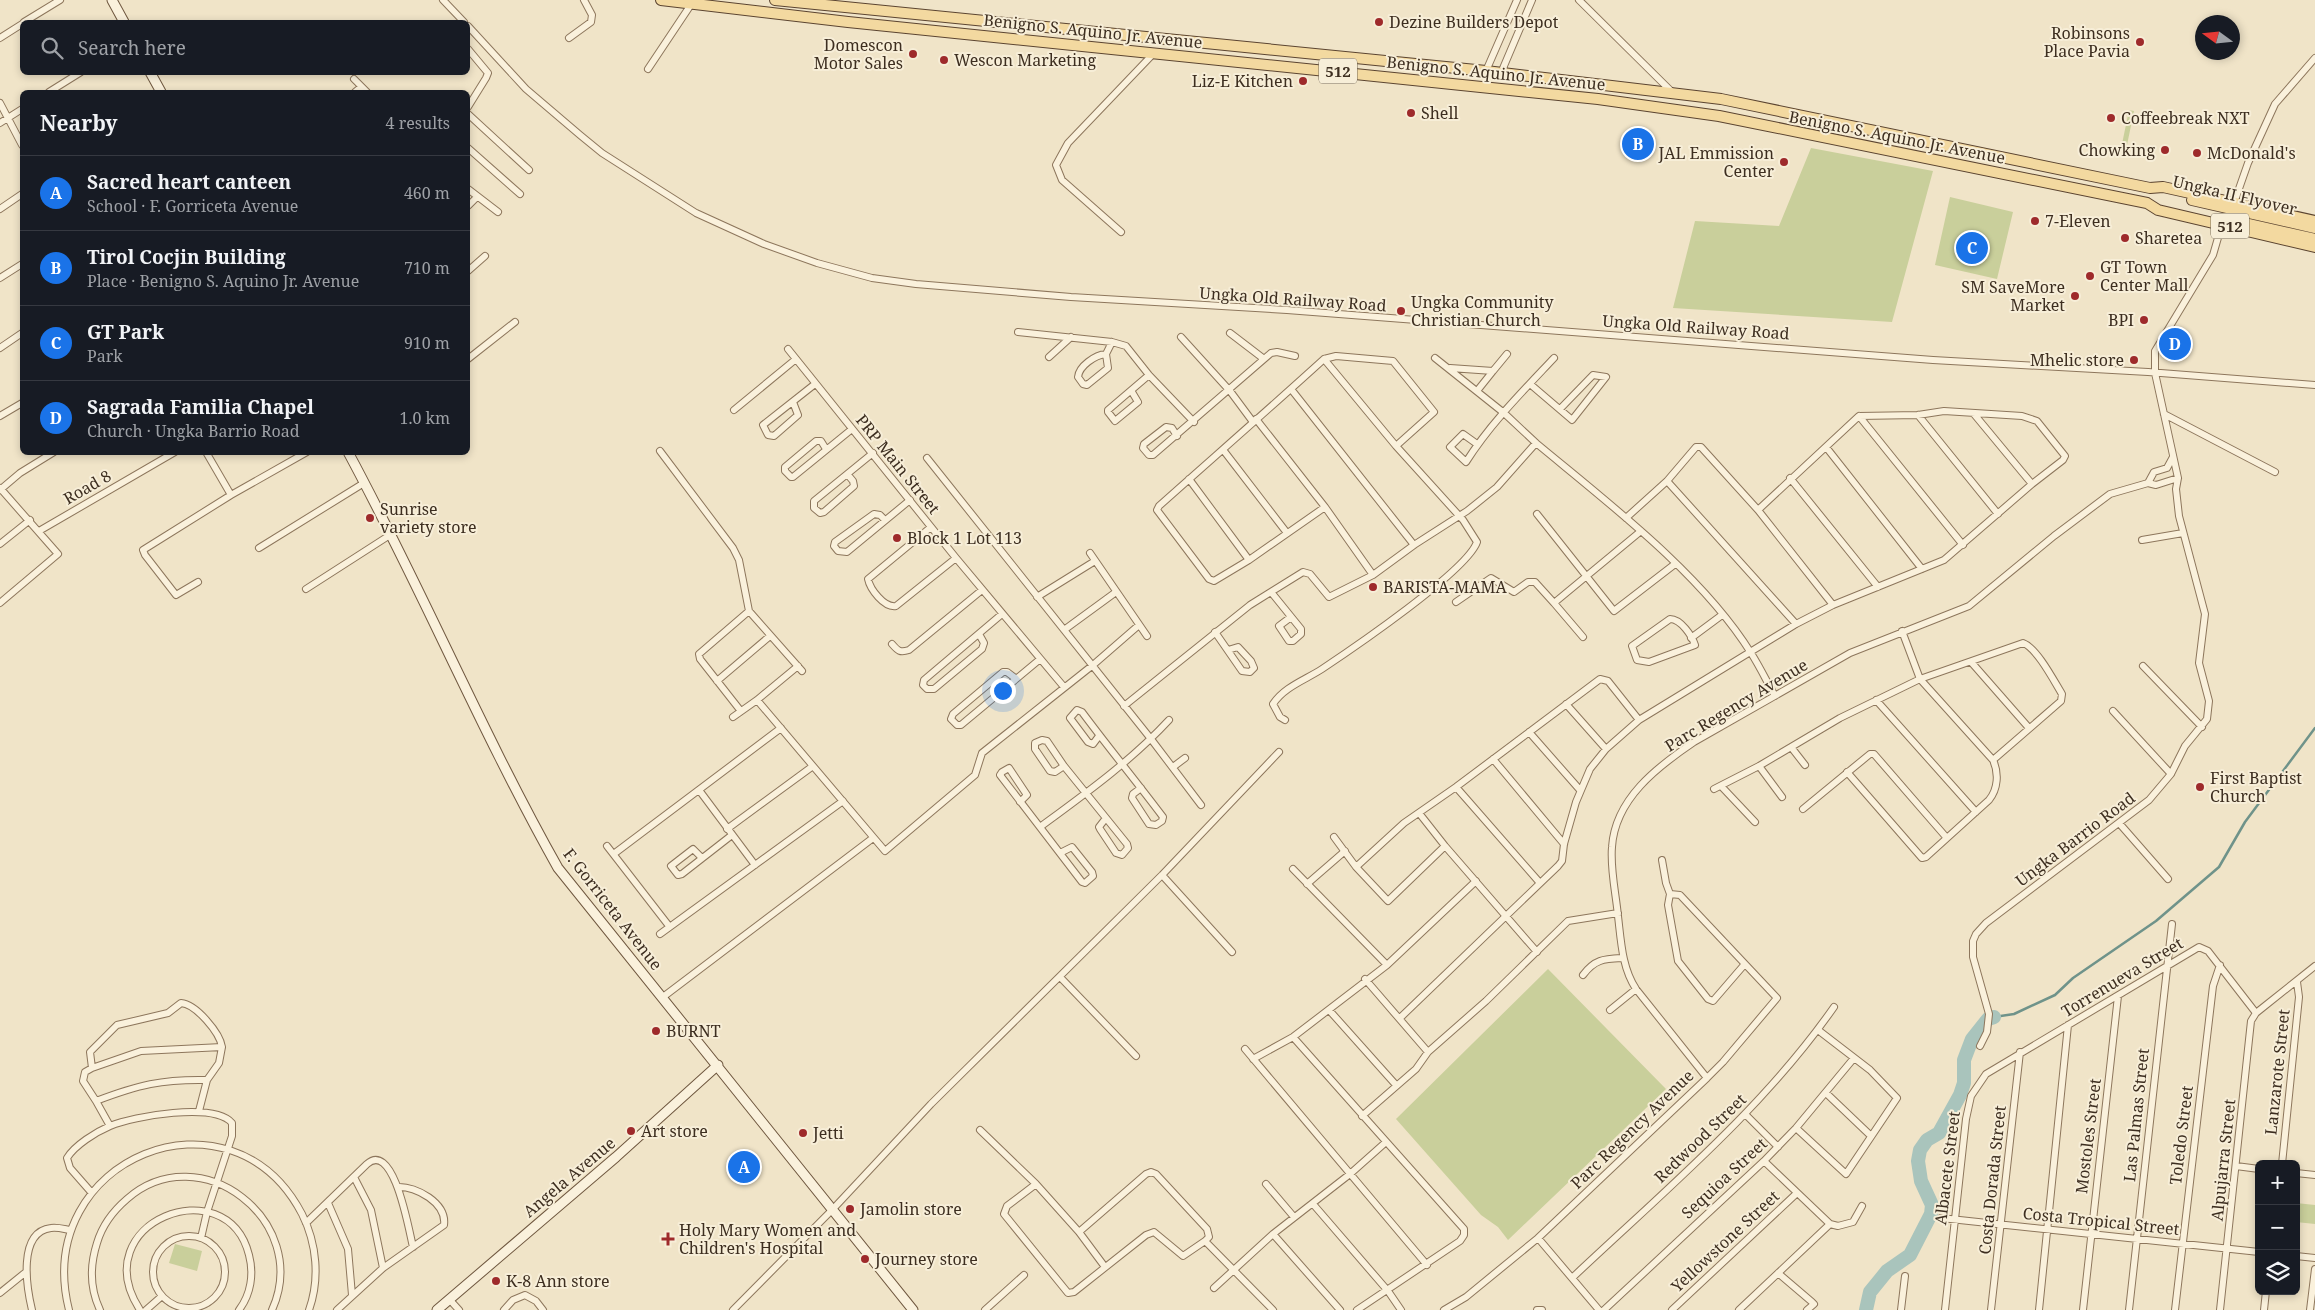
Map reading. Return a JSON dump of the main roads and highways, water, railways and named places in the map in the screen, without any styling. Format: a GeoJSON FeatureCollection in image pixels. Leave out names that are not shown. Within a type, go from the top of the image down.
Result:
{"type":"FeatureCollection","features":[{"type":"Feature","properties":{"kind":"main road"},"geometry":{"type":"LineString","coordinates":[[112,0],[123,20]]}},
{"type":"Feature","properties":{"kind":"main road","name":"Benigno S. Aquino Jr. Avenue"},"geometry":{"type":"LineString","coordinates":[[661,0],[694,2],[1119,50],[1598,99],[1719,116],[2147,203],[2158,210],[2315,247]]}},
{"type":"Feature","properties":{"kind":"main road","name":"Benigno S. Aquino Jr. Avenue"},"geometry":{"type":"LineString","coordinates":[[775,0],[1486,71],[1721,99],[2150,188],[2163,187],[2315,221]]}},
{"type":"Feature","properties":{"kind":"main road"},"geometry":{"type":"LineString","coordinates":[[1119,50],[1121,36]]}},
{"type":"Feature","properties":{"kind":"main road"},"geometry":{"type":"LineString","coordinates":[[152,75],[160,90]]}},
{"type":"Feature","properties":{"kind":"main road"},"geometry":{"type":"LineString","coordinates":[[1598,99],[1599,83]]}},
{"type":"Feature","properties":{"kind":"main road"},"geometry":{"type":"LineString","coordinates":[[2011,175],[2014,159]]}},
{"type":"Feature","properties":{"kind":"main road","name":"Ungka II Flyover"},"geometry":{"type":"LineString","coordinates":[[2150,188],[2161,198],[2315,239]]}},
{"type":"Feature","properties":{"kind":"main road","name":"Ungka II Flyover"},"geometry":{"type":"LineString","coordinates":[[2147,203],[2161,198],[2315,228]]}},
{"type":"Feature","properties":{"kind":"main road","name":"F. Gorriceta Avenue"},"geometry":{"type":"LineString","coordinates":[[349,455],[534,826],[558,868],[663,996],[913,1310]]}},
{"type":"Feature","properties":{"kind":"main road","name":"Angela Avenue"},"geometry":{"type":"LineString","coordinates":[[437,1310],[616,1157],[718,1065]]}},
{"type":"Feature","properties":{"kind":"waterway"},"geometry":{"type":"LineString","coordinates":[[1994,1017],[2014,1014],[2055,995],[2073,978],[2156,921],[2219,867],[2245,822],[2315,728]]}},
{"type":"Feature","properties":{"kind":"waterway"},"geometry":{"type":"LineString","coordinates":[[1866,1310],[1870,1292],[1887,1271],[1910,1255],[1931,1214],[1932,1205],[1921,1181],[1918,1161],[1920,1150],[1927,1140],[1939,1133],[1960,1095],[1964,1083],[1964,1060],[1972,1039],[1988,1019],[1994,1017]]}},
{"type":"Feature","properties":{"kind":"place","name":"Dezine Builders Depot"},"geometry":{"type":"Point","coordinates":[1379,22]}},
{"type":"Feature","properties":{"kind":"place","name":"Robinsons Place Pavia"},"geometry":{"type":"Point","coordinates":[2140,42]}},
{"type":"Feature","properties":{"kind":"place","name":"Domescon Motor Sales"},"geometry":{"type":"Point","coordinates":[913,54]}},
{"type":"Feature","properties":{"kind":"place","name":"Wescon Marketing"},"geometry":{"type":"Point","coordinates":[944,60]}},
{"type":"Feature","properties":{"kind":"place","name":"Liz-E Kitchen"},"geometry":{"type":"Point","coordinates":[1303,81]}},
{"type":"Feature","properties":{"kind":"place","name":"Shell"},"geometry":{"type":"Point","coordinates":[1411,113]}},
{"type":"Feature","properties":{"kind":"place","name":"Coffeebreak NXT"},"geometry":{"type":"Point","coordinates":[2111,118]}},
{"type":"Feature","properties":{"kind":"place","name":"Tirol Cocjin Building"},"geometry":{"type":"Point","coordinates":[1638,144]}},
{"type":"Feature","properties":{"kind":"place","name":"Chowking"},"geometry":{"type":"Point","coordinates":[2165,150]}},
{"type":"Feature","properties":{"kind":"place","name":"McDonald's"},"geometry":{"type":"Point","coordinates":[2197,153]}},
{"type":"Feature","properties":{"kind":"place","name":"JAL Emmission Center"},"geometry":{"type":"Point","coordinates":[1784,162]}},
{"type":"Feature","properties":{"kind":"place","name":"7-Eleven"},"geometry":{"type":"Point","coordinates":[2035,221]}},
{"type":"Feature","properties":{"kind":"place","name":"Sharetea"},"geometry":{"type":"Point","coordinates":[2125,238]}},
{"type":"Feature","properties":{"kind":"place","name":"GT Park"},"geometry":{"type":"Point","coordinates":[1972,248]}},
{"type":"Feature","properties":{"kind":"place","name":"GT Town Center Mall"},"geometry":{"type":"Point","coordinates":[2090,276]}},
{"type":"Feature","properties":{"kind":"place","name":"SM SaveMore Market"},"geometry":{"type":"Point","coordinates":[2075,296]}},
{"type":"Feature","properties":{"kind":"place","name":"Ungka Community Christian Church"},"geometry":{"type":"Point","coordinates":[1401,311]}},
{"type":"Feature","properties":{"kind":"place","name":"BPI"},"geometry":{"type":"Point","coordinates":[2144,320]}},
{"type":"Feature","properties":{"kind":"place","name":"Sagrada Familia Chapel"},"geometry":{"type":"Point","coordinates":[2175,344]}},
{"type":"Feature","properties":{"kind":"place","name":"Mhelic store"},"geometry":{"type":"Point","coordinates":[2134,360]}},
{"type":"Feature","properties":{"kind":"place","name":"Sunrise variety store"},"geometry":{"type":"Point","coordinates":[370,518]}},
{"type":"Feature","properties":{"kind":"place","name":"Block 1 Lot 113"},"geometry":{"type":"Point","coordinates":[897,538]}},
{"type":"Feature","properties":{"kind":"place","name":"BARISTA-MAMA"},"geometry":{"type":"Point","coordinates":[1373,587]}},
{"type":"Feature","properties":{"kind":"place","name":"First Baptist Church"},"geometry":{"type":"Point","coordinates":[2200,787]}},
{"type":"Feature","properties":{"kind":"place","name":"BURNT"},"geometry":{"type":"Point","coordinates":[656,1031]}},
{"type":"Feature","properties":{"kind":"place","name":"Art store"},"geometry":{"type":"Point","coordinates":[631,1131]}},
{"type":"Feature","properties":{"kind":"place","name":"Jetti"},"geometry":{"type":"Point","coordinates":[803,1133]}},
{"type":"Feature","properties":{"kind":"place","name":"Sacred heart canteen"},"geometry":{"type":"Point","coordinates":[744,1167]}},
{"type":"Feature","properties":{"kind":"place","name":"Jamolin store"},"geometry":{"type":"Point","coordinates":[850,1209]}},
{"type":"Feature","properties":{"kind":"place","name":"Holy Mary Women and Children's Hospital"},"geometry":{"type":"Point","coordinates":[668,1239]}},
{"type":"Feature","properties":{"kind":"place","name":"Journey store"},"geometry":{"type":"Point","coordinates":[865,1259]}},
{"type":"Feature","properties":{"kind":"place","name":"K-8 Ann store"},"geometry":{"type":"Point","coordinates":[496,1281]}}]}
